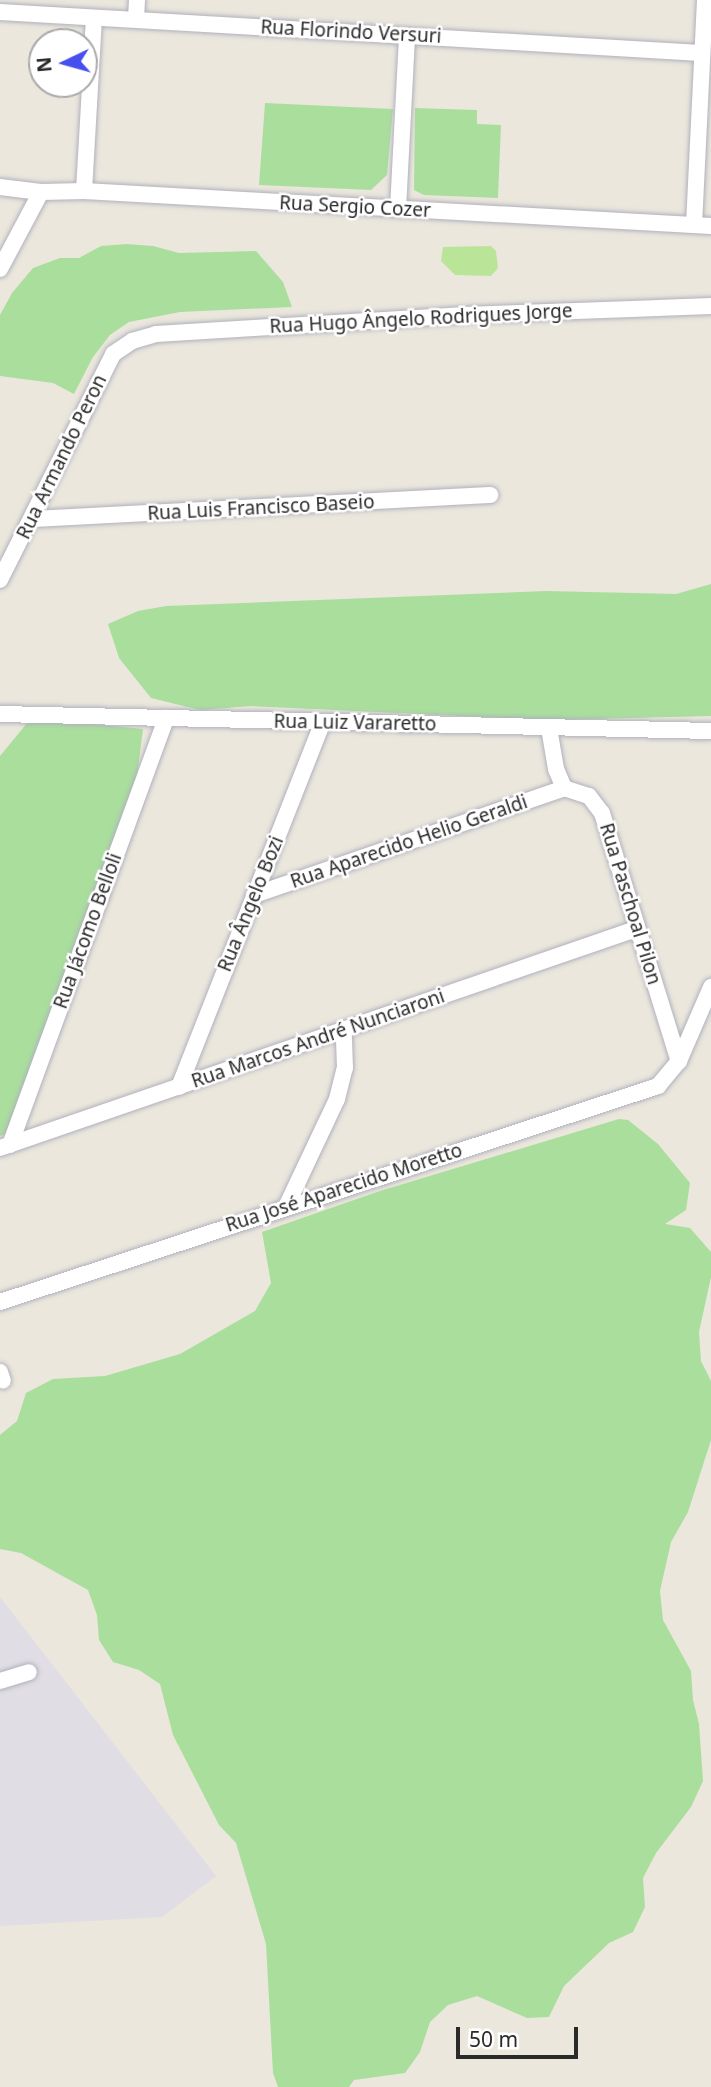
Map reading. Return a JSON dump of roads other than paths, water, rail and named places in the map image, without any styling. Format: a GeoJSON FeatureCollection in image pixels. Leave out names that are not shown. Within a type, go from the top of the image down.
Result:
{"type":"FeatureCollection","features":[{"type":"Feature","properties":{"kind":"street"},"geometry":{"type":"LineString","coordinates":[[136,19],[137,0]]}},
{"type":"Feature","properties":{"kind":"street"},"geometry":{"type":"LineString","coordinates":[[694,225],[705,0]]}},
{"type":"Feature","properties":{"kind":"street","name":"Rua Florindo Versuri"},"geometry":{"type":"LineString","coordinates":[[0,12],[701,53]]}},
{"type":"Feature","properties":{"kind":"street"},"geometry":{"type":"LineString","coordinates":[[84,191],[94,19]]}},
{"type":"Feature","properties":{"kind":"street"},"geometry":{"type":"LineString","coordinates":[[398,209],[407,36]]}},
{"type":"Feature","properties":{"kind":"street","name":"Rua Sergio Cozer"},"geometry":{"type":"LineString","coordinates":[[0,187],[41,192],[84,191],[711,226]]}},
{"type":"Feature","properties":{"kind":"street"},"geometry":{"type":"LineString","coordinates":[[0,269],[41,192]]}},
{"type":"Feature","properties":{"kind":"street","name":"Rua Hugo Ângelo Rodrigues Jorge"},"geometry":{"type":"LineString","coordinates":[[132,341],[156,334],[465,315],[711,306]]}},
{"type":"Feature","properties":{"kind":"street","name":"Rua Armando Peron"},"geometry":{"type":"LineString","coordinates":[[0,580],[113,354],[132,341]]}},
{"type":"Feature","properties":{"kind":"street","name":"Rua Luis Francisco Baseio"},"geometry":{"type":"LineString","coordinates":[[32,519],[489,495]]}},
{"type":"Feature","properties":{"kind":"street","name":"Rua Luiz Vararetto"},"geometry":{"type":"LineString","coordinates":[[0,714],[711,731]]}},
{"type":"Feature","properties":{"kind":"street","name":"Rua Jácomo Belloli"},"geometry":{"type":"LineString","coordinates":[[5,1146],[166,718]]}},
{"type":"Feature","properties":{"kind":"street","name":"Rua Ângelo Bozi"},"geometry":{"type":"LineString","coordinates":[[179,1087],[323,722]]}},
{"type":"Feature","properties":{"kind":"street"},"geometry":{"type":"LineString","coordinates":[[549,728],[556,769],[564,788]]}},
{"type":"Feature","properties":{"kind":"street","name":"Rua Aparecido Helio Geraldi"},"geometry":{"type":"LineString","coordinates":[[254,895],[564,788]]}},
{"type":"Feature","properties":{"kind":"street","name":"Rua Paschoal Pilon"},"geometry":{"type":"LineString","coordinates":[[564,788],[589,796],[603,813],[678,1061]]}},
{"type":"Feature","properties":{"kind":"street","name":"Rua Marcos André Nunciaroni"},"geometry":{"type":"LineString","coordinates":[[5,1146],[636,929]]}},
{"type":"Feature","properties":{"kind":"street","name":"Rua José Aparecido Moretto"},"geometry":{"type":"LineString","coordinates":[[0,1302],[658,1086],[678,1061],[711,987]]}},
{"type":"Feature","properties":{"kind":"street"},"geometry":{"type":"LineString","coordinates":[[286,1207],[337,1099],[345,1068],[344,1030]]}},
{"type":"Feature","properties":{"kind":"street"},"geometry":{"type":"LineString","coordinates":[[0,1681],[29,1672]]}}]}
